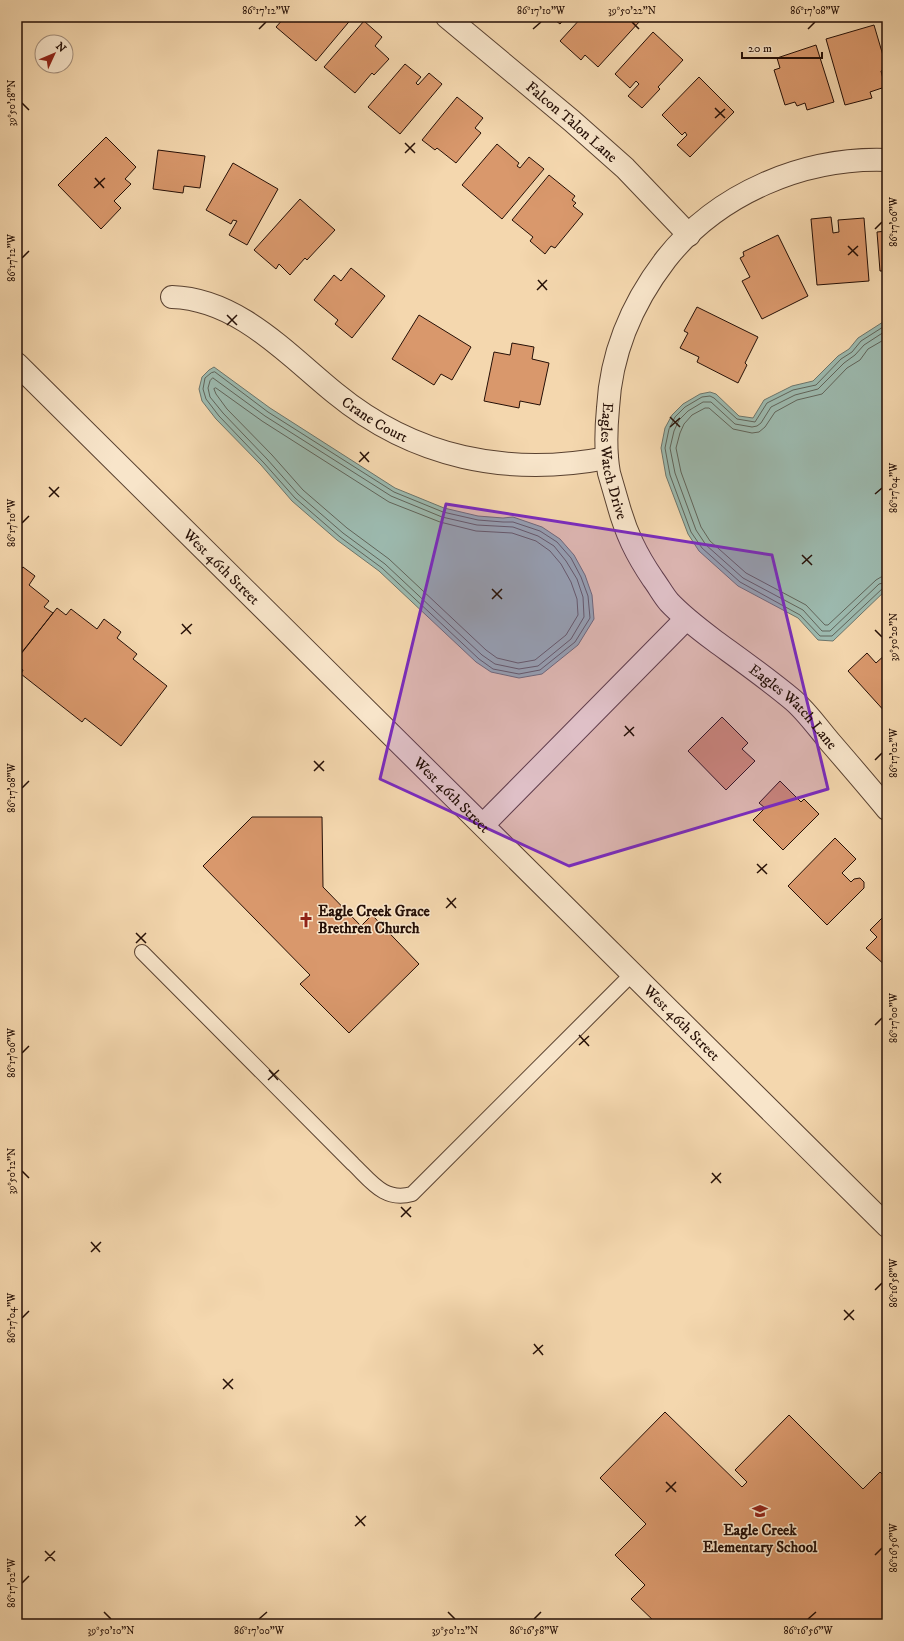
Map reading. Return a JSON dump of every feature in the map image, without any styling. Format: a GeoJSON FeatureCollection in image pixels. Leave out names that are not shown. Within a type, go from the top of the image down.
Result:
{"type":"FeatureCollection","features":[{"type":"Feature","properties":{"kind":"street","name":"Falcon Talon Lane"},"geometry":{"type":"LineString","coordinates":[[447,17],[625,168],[688,235]]}},
{"type":"Feature","properties":{"kind":"street","name":"Eagles Watch Drive"},"geometry":{"type":"LineString","coordinates":[[686,619],[668,600],[638,558],[632,546],[614,490],[608,458],[606,422],[609,391],[615,361],[622,337],[631,315],[643,292],[672,252],[688,235],[708,218],[734,200],[774,179],[810,168],[835,162],[887,160]]}},
{"type":"Feature","properties":{"kind":"street","name":"Crane Court"},"geometry":{"type":"LineString","coordinates":[[172,297],[190,299],[214,306],[252,325],[366,416],[410,440],[470,459],[520,465],[545,466],[608,458]]}},
{"type":"Feature","properties":{"kind":"street","name":"West 46th Street"},"geometry":{"type":"LineString","coordinates":[[17,364],[887,1226]]}},
{"type":"Feature","properties":{"kind":"street"},"geometry":{"type":"LineString","coordinates":[[483,825],[686,619]]}},
{"type":"Feature","properties":{"kind":"street","name":"Eagles Watch Lane"},"geometry":{"type":"LineString","coordinates":[[686,619],[796,702],[884,800]]}},
{"type":"Feature","properties":{"kind":"lane"},"geometry":{"type":"LineString","coordinates":[[142,952],[362,1173],[381,1190],[391,1196],[402,1197],[412,1194],[632,973]]}},
{"type":"Feature","properties":{"kind":"highlighted area"},"geometry":{"type":"Polygon","coordinates":[[[446,504],[772,555],[828,789],[569,866],[380,779],[446,504]]]}},
{"type":"Feature","properties":{"kind":"water"},"geometry":{"type":"Polygon","coordinates":[[[883,322],[887,323],[887,589],[833,641],[818,640],[798,618],[738,586],[699,551],[688,534],[666,476],[661,448],[665,428],[672,415],[683,404],[700,394],[710,392],[716,394],[739,416],[753,418],[764,400],[792,386],[813,381],[838,356],[849,349],[858,338],[883,322]]]}},
{"type":"Feature","properties":{"kind":"water"},"geometry":{"type":"Polygon","coordinates":[[[214,367],[270,408],[395,488],[444,508],[478,516],[503,518],[513,517],[542,527],[560,539],[574,555],[585,575],[592,595],[594,619],[578,645],[542,674],[519,678],[491,672],[476,662],[379,571],[337,540],[292,501],[261,465],[216,419],[202,401],[199,389],[202,377],[214,367]]]}},
{"type":"Feature","properties":{"kind":"building"},"geometry":{"type":"Polygon","coordinates":[[[285,17],[353,17],[316,61],[276,27],[285,17]]]}},
{"type":"Feature","properties":{"kind":"building"},"geometry":{"type":"Polygon","coordinates":[[[551,17],[566,17],[560,24],[551,17]]]}},
{"type":"Feature","properties":{"kind":"building"},"geometry":{"type":"Polygon","coordinates":[[[582,17],[635,17],[640,21],[598,67],[585,55],[581,60],[560,41],[582,17]]]}},
{"type":"Feature","properties":{"kind":"building"},"geometry":{"type":"Polygon","coordinates":[[[364,21],[382,37],[375,46],[389,59],[374,75],[372,73],[355,93],[324,67],[364,21]]]}},
{"type":"Feature","properties":{"kind":"building"},"geometry":{"type":"Polygon","coordinates":[[[874,25],[887,69],[881,71],[885,87],[870,92],[872,98],[845,105],[826,39],[874,25]]]}},
{"type":"Feature","properties":{"kind":"building"},"geometry":{"type":"Polygon","coordinates":[[[653,32],[683,60],[658,87],[660,89],[642,108],[628,96],[639,84],[636,81],[630,88],[615,74],[653,32]]]}},
{"type":"Feature","properties":{"kind":"building"},"geometry":{"type":"Polygon","coordinates":[[[816,45],[834,102],[807,110],[805,103],[797,106],[795,102],[785,105],[774,70],[780,68],[777,58],[816,45]]]}},
{"type":"Feature","properties":{"kind":"building"},"geometry":{"type":"Polygon","coordinates":[[[405,64],[421,77],[416,83],[418,85],[429,73],[442,84],[400,134],[368,107],[405,64]]]}},
{"type":"Feature","properties":{"kind":"building"},"geometry":{"type":"Polygon","coordinates":[[[699,77],[734,112],[690,157],[677,145],[687,135],[685,132],[682,135],[662,115],[699,77]]]}},
{"type":"Feature","properties":{"kind":"building"},"geometry":{"type":"Polygon","coordinates":[[[457,97],[483,118],[475,128],[481,133],[456,163],[437,148],[435,150],[422,140],[457,97]]]}},
{"type":"Feature","properties":{"kind":"building"},"geometry":{"type":"Polygon","coordinates":[[[106,137],[136,167],[125,179],[131,184],[114,201],[121,208],[101,229],[58,185],[106,137]]]}},
{"type":"Feature","properties":{"kind":"building"},"geometry":{"type":"Polygon","coordinates":[[[497,144],[519,163],[517,166],[520,168],[529,157],[544,169],[502,219],[462,185],[497,144]]]}},
{"type":"Feature","properties":{"kind":"building"},"geometry":{"type":"Polygon","coordinates":[[[158,150],[205,156],[200,188],[184,186],[183,193],[153,189],[158,150]]]}},
{"type":"Feature","properties":{"kind":"building"},"geometry":{"type":"Polygon","coordinates":[[[233,163],[278,189],[247,245],[229,235],[237,221],[233,220],[231,224],[206,210],[233,163]]]}},
{"type":"Feature","properties":{"kind":"building"},"geometry":{"type":"Polygon","coordinates":[[[549,175],[575,196],[572,200],[576,203],[573,206],[583,214],[555,248],[551,246],[545,254],[530,241],[533,237],[512,220],[549,175]]]}},
{"type":"Feature","properties":{"kind":"building"},"geometry":{"type":"Polygon","coordinates":[[[300,199],[335,230],[307,260],[305,258],[290,275],[279,264],[276,269],[254,250],[300,199]]]}},
{"type":"Feature","properties":{"kind":"building"},"geometry":{"type":"Polygon","coordinates":[[[831,217],[833,233],[839,232],[838,220],[864,218],[869,281],[817,285],[811,219],[831,217]]]}},
{"type":"Feature","properties":{"kind":"building"},"geometry":{"type":"Polygon","coordinates":[[[887,231],[887,283],[885,283],[885,271],[880,271],[877,232],[887,231]]]}},
{"type":"Feature","properties":{"kind":"building"},"geometry":{"type":"Polygon","coordinates":[[[778,235],[808,296],[762,319],[742,281],[750,277],[740,258],[744,256],[743,252],[778,235]]]}},
{"type":"Feature","properties":{"kind":"building"},"geometry":{"type":"Polygon","coordinates":[[[351,268],[385,296],[352,338],[335,324],[338,320],[314,300],[334,275],[341,281],[351,268]]]}},
{"type":"Feature","properties":{"kind":"building"},"geometry":{"type":"Polygon","coordinates":[[[697,307],[758,337],[745,363],[747,365],[738,383],[697,362],[699,357],[680,348],[688,333],[684,331],[697,307]]]}},
{"type":"Feature","properties":{"kind":"building"},"geometry":{"type":"Polygon","coordinates":[[[419,315],[471,347],[452,380],[441,374],[434,385],[392,359],[419,315]]]}},
{"type":"Feature","properties":{"kind":"building"},"geometry":{"type":"Polygon","coordinates":[[[512,343],[534,347],[532,359],[549,363],[540,405],[520,401],[519,408],[484,401],[494,352],[510,355],[512,343]]]}},
{"type":"Feature","properties":{"kind":"building"},"geometry":{"type":"Polygon","coordinates":[[[23,567],[35,576],[29,585],[49,601],[44,607],[53,613],[18,657],[17,574],[23,567]]]}},
{"type":"Feature","properties":{"kind":"building"},"geometry":{"type":"Polygon","coordinates":[[[57,608],[66,615],[71,609],[97,629],[104,619],[121,632],[117,638],[137,654],[133,659],[167,686],[121,746],[85,718],[82,722],[21,674],[23,670],[17,665],[17,659],[57,608]]]}},
{"type":"Feature","properties":{"kind":"building"},"geometry":{"type":"Polygon","coordinates":[[[867,653],[876,663],[887,653],[887,714],[848,671],[867,653]]]}},
{"type":"Feature","properties":{"kind":"building"},"geometry":{"type":"Polygon","coordinates":[[[722,717],[748,743],[742,749],[755,761],[726,790],[688,751],[722,717]]]}},
{"type":"Feature","properties":{"kind":"building"},"geometry":{"type":"Polygon","coordinates":[[[780,781],[801,802],[804,799],[819,814],[783,850],[753,820],[765,808],[759,803],[780,781]]]}},
{"type":"Feature","properties":{"kind":"building","name":"Eagle Creek Grace Brethren Church"},"geometry":{"type":"Polygon","coordinates":[[[252,817],[322,817],[323,887],[361,926],[372,915],[419,964],[349,1033],[300,984],[310,975],[203,866],[252,817]]]}},
{"type":"Feature","properties":{"kind":"building"},"geometry":{"type":"Polygon","coordinates":[[[835,838],[856,859],[842,873],[851,882],[854,879],[860,878],[864,882],[864,888],[827,925],[788,886],[835,838]]]}},
{"type":"Feature","properties":{"kind":"building"},"geometry":{"type":"Polygon","coordinates":[[[887,913],[887,967],[866,948],[877,937],[870,930],[887,913]]]}},
{"type":"Feature","properties":{"kind":"building","name":"Eagle Creek Elementary School"},"geometry":{"type":"Polygon","coordinates":[[[665,1412],[742,1487],[747,1482],[735,1470],[789,1415],[863,1489],[880,1472],[887,1479],[887,1624],[657,1624],[631,1599],[645,1585],[615,1555],[646,1524],[600,1478],[665,1412]]]}},
{"type":"Feature","properties":{"kind":"place","name":"Eagle Creek Grace Brethren Church"},"geometry":{"type":"Point","coordinates":[306,920]}},
{"type":"Feature","properties":{"kind":"place","name":"Eagle Creek Elementary School"},"geometry":{"type":"Point","coordinates":[760,1511]}}]}
